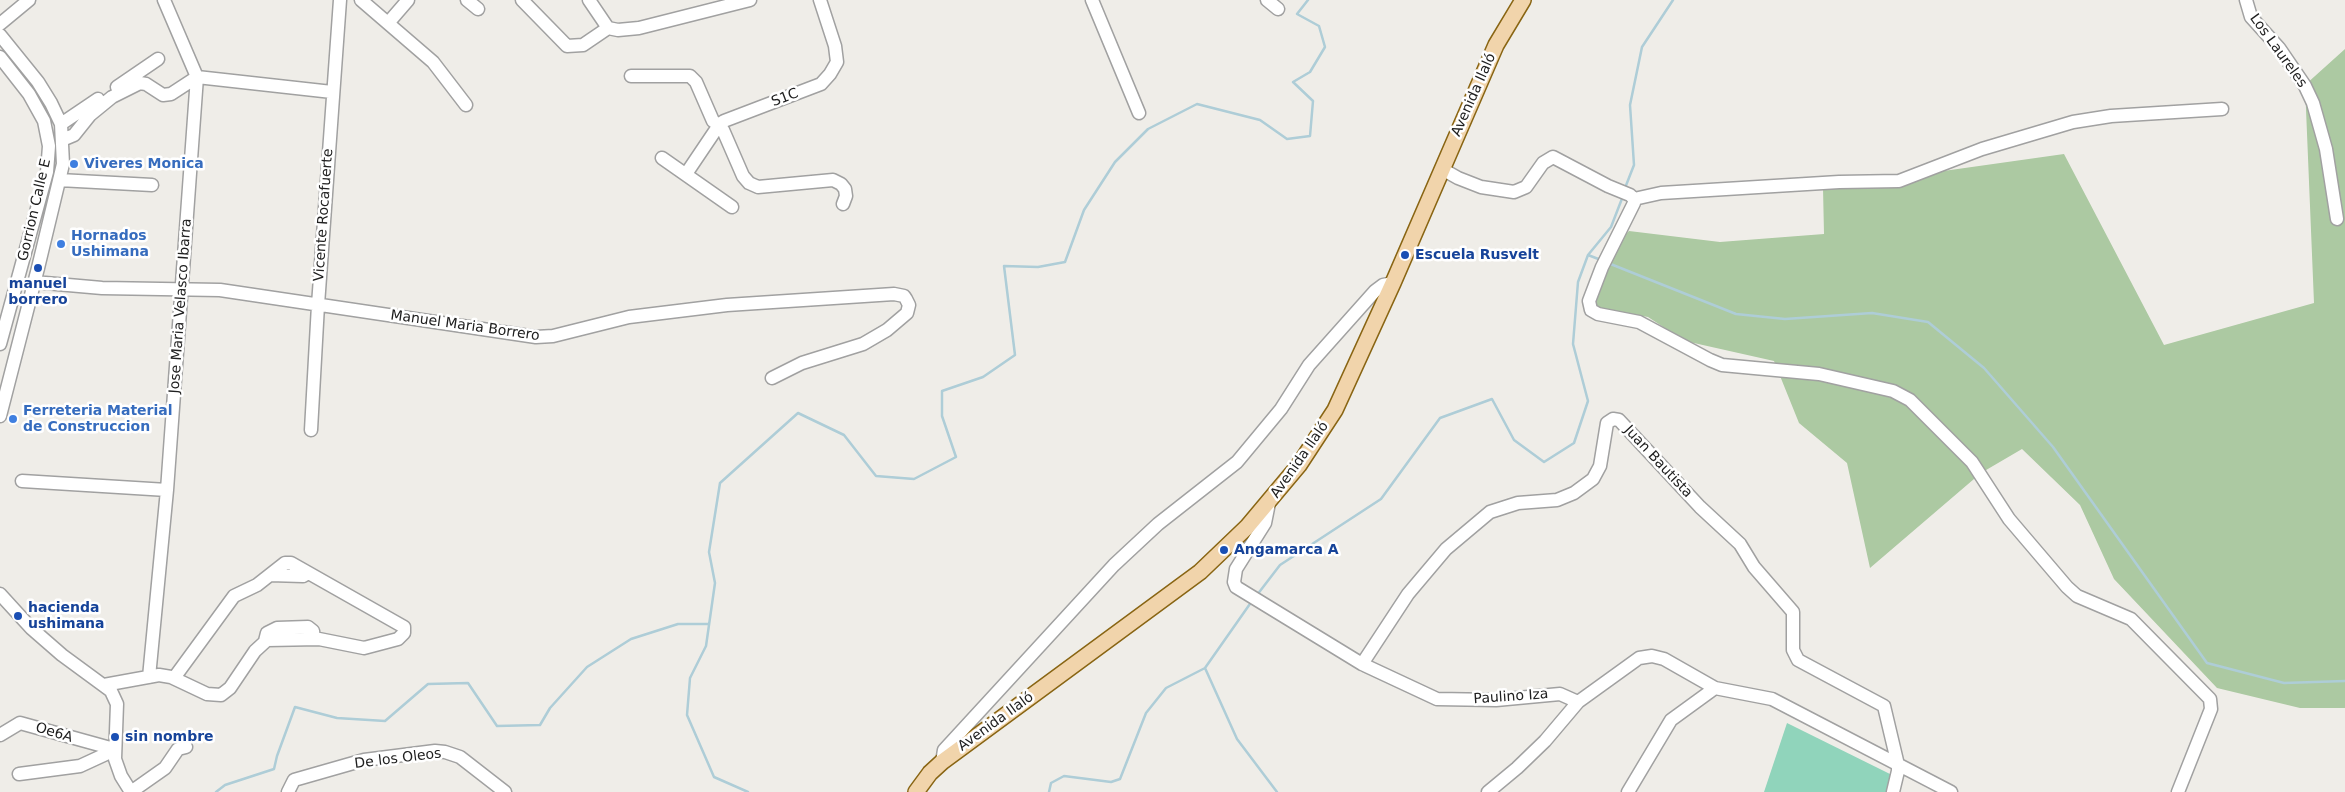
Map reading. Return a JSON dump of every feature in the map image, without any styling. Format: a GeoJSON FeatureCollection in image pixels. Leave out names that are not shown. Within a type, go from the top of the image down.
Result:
{"type":"FeatureCollection","features":[{"type":"Feature","properties":{"kind":"main road","name":"Avenida Ilaló"},"geometry":{"type":"LineString","coordinates":[[916,792],[930,772],[942,762],[1200,572],[1247,527],[1300,465],[1335,410],[1393,284],[1496,45],[1523,0]]}},
{"type":"Feature","properties":{"kind":"street"},"geometry":{"type":"LineString","coordinates":[[0,24],[29,0]]}},
{"type":"Feature","properties":{"kind":"street","name":"Jose Maria Velasco Ibarra"},"geometry":{"type":"LineString","coordinates":[[149,677],[167,490],[198,77],[164,0]]}},
{"type":"Feature","properties":{"kind":"street","name":"Vicente Rocafuerte"},"geometry":{"type":"LineString","coordinates":[[311,430],[332,92],[340,0]]}},
{"type":"Feature","properties":{"kind":"street"},"geometry":{"type":"LineString","coordinates":[[361,0],[389,22],[441,70],[466,105]]}},
{"type":"Feature","properties":{"kind":"street"},"geometry":{"type":"LineString","coordinates":[[389,22],[408,0]]}},
{"type":"Feature","properties":{"kind":"street"},"geometry":{"type":"LineString","coordinates":[[467,0],[478,9]]}},
{"type":"Feature","properties":{"kind":"street"},"geometry":{"type":"LineString","coordinates":[[522,0],[567,46],[583,46],[608,28]]}},
{"type":"Feature","properties":{"kind":"street"},"geometry":{"type":"LineString","coordinates":[[589,0],[608,28],[618,30],[639,28],[750,0]]}},
{"type":"Feature","properties":{"kind":"street","name":"S1C"},"geometry":{"type":"LineString","coordinates":[[720,125],[821,84],[830,74],[837,62],[836,46],[820,0]]}},
{"type":"Feature","properties":{"kind":"street"},"geometry":{"type":"LineString","coordinates":[[1092,0],[1139,113]]}},
{"type":"Feature","properties":{"kind":"street"},"geometry":{"type":"LineString","coordinates":[[1267,0],[1278,9]]}},
{"type":"Feature","properties":{"kind":"street","name":"Los Laureles"},"geometry":{"type":"LineString","coordinates":[[2246,0],[2251,17],[2279,48],[2305,86],[2313,103],[2326,149],[2337,219]]}},
{"type":"Feature","properties":{"kind":"street"},"geometry":{"type":"LineString","coordinates":[[0,35],[38,82],[61,124],[62,140],[62,164],[59,180],[0,416]]}},
{"type":"Feature","properties":{"kind":"street","name":"Gorrion Calle E"},"geometry":{"type":"LineString","coordinates":[[0,57],[29,94],[44,121],[49,146],[47,172],[1,343]]}},
{"type":"Feature","properties":{"kind":"street"},"geometry":{"type":"LineString","coordinates":[[61,124],[158,60]]}},
{"type":"Feature","properties":{"kind":"street"},"geometry":{"type":"LineString","coordinates":[[631,76],[690,76],[696,82],[713,121],[720,125],[744,176],[750,183],[758,187],[833,180],[846,189],[843,204]]}},
{"type":"Feature","properties":{"kind":"street"},"geometry":{"type":"LineString","coordinates":[[62,140],[74,134],[90,114],[112,97],[137,84],[143,83],[167,95],[198,77],[332,92]]}},
{"type":"Feature","properties":{"kind":"street"},"geometry":{"type":"LineString","coordinates":[[1442,169],[1480,187],[1514,192],[1526,187],[1543,163],[1553,157],[1632,197],[1661,193],[1839,182],[1899,181],[1982,150],[2073,122],[2111,116],[2222,108]]}},
{"type":"Feature","properties":{"kind":"street"},"geometry":{"type":"LineString","coordinates":[[686,174],[720,125]]}},
{"type":"Feature","properties":{"kind":"street"},"geometry":{"type":"LineString","coordinates":[[662,158],[732,207]]}},
{"type":"Feature","properties":{"kind":"street"},"geometry":{"type":"LineString","coordinates":[[59,180],[152,185]]}},
{"type":"Feature","properties":{"kind":"street"},"geometry":{"type":"LineString","coordinates":[[1632,197],[1634,203],[1596,281],[1589,301],[1591,310],[1598,314],[1639,322],[1695,353],[1722,364],[1819,374],[1893,391],[1910,400],[1965,454],[1981,473],[1989,489],[2010,519],[2067,587],[2078,596],[2131,619],[2210,699],[2210,709],[2178,792]]}},
{"type":"Feature","properties":{"kind":"street","name":"Manuel Maria Borrero"},"geometry":{"type":"LineString","coordinates":[[34,282],[102,288],[220,290],[536,337],[553,336],[629,317],[727,306],[894,294],[904,296],[906,299],[909,305],[907,313],[879,335],[863,344],[802,363],[772,378]]}},
{"type":"Feature","properties":{"kind":"street"},"geometry":{"type":"LineString","coordinates":[[942,762],[944,750],[1114,565],[1158,524],[1237,462],[1281,409],[1309,365],[1321,351],[1375,291],[1383,285],[1393,284]]}},
{"type":"Feature","properties":{"kind":"street"},"geometry":{"type":"LineString","coordinates":[[1,343],[17,346]]}},
{"type":"Feature","properties":{"kind":"street","name":"Juan Bautista"},"geometry":{"type":"LineString","coordinates":[[1362,664],[1408,594],[1446,549],[1490,512],[1518,503],[1557,500],[1574,493],[1593,479],[1600,466],[1607,422],[1613,419],[1619,420],[1700,507],[1740,544],[1754,566],[1786,603],[1794,617],[1794,650],[1798,660],[1884,706],[1898,765],[1893,792]]}},
{"type":"Feature","properties":{"kind":"street"},"geometry":{"type":"LineString","coordinates":[[22,480],[167,490]]}},
{"type":"Feature","properties":{"kind":"street","name":"Paulino Iza"},"geometry":{"type":"LineString","coordinates":[[1269,503],[1265,523],[1236,569],[1234,582],[1236,587],[1264,602],[1362,664],[1437,699],[1496,700],[1560,694],[1578,702]]}},
{"type":"Feature","properties":{"kind":"street"},"geometry":{"type":"LineString","coordinates":[[104,685],[159,675],[174,678],[208,694],[221,695],[230,688],[255,651],[265,642],[267,633],[277,628],[308,627],[313,631],[314,639],[364,648],[398,639],[404,630],[402,625],[308,573],[303,576],[270,575],[257,585],[234,596],[174,678]]}},
{"type":"Feature","properties":{"kind":"street"},"geometry":{"type":"LineString","coordinates":[[0,594],[4,608],[62,655],[111,691],[117,704],[112,749],[117,768],[131,792],[165,768],[178,749],[186,747]]}},
{"type":"Feature","properties":{"kind":"street"},"geometry":{"type":"LineString","coordinates":[[1488,792],[1545,741],[1578,702],[1639,658],[1652,656],[1664,659],[1714,688],[1772,699],[1951,792]]}},
{"type":"Feature","properties":{"kind":"street"},"geometry":{"type":"LineString","coordinates":[[1628,792],[1671,720],[1714,688]]}},
{"type":"Feature","properties":{"kind":"street","name":"Oe6A"},"geometry":{"type":"LineString","coordinates":[[0,736],[20,723],[112,749]]}},
{"type":"Feature","properties":{"kind":"street","name":"Oe6A"},"geometry":{"type":"LineString","coordinates":[[19,774],[80,766],[89,763],[112,749]]}},
{"type":"Feature","properties":{"kind":"street","name":"De los Oleos"},"geometry":{"type":"LineString","coordinates":[[288,792],[294,780],[355,763],[435,751],[460,756],[506,792]]}},
{"type":"Feature","properties":{"kind":"green space"},"geometry":{"type":"Polygon","coordinates":[[[2345,49],[2345,708],[2300,708],[2217,688],[2114,579],[2080,505],[2022,449],[1981,473],[1870,568],[1847,463],[1799,423],[1774,361],[1685,341],[1648,317],[1596,308],[1595,280],[1609,250],[1629,231],[1720,242],[1824,234],[1823,188],[2064,154],[2164,345],[2314,303],[2305,85],[2345,49]]]}},
{"type":"Feature","properties":{"kind":"green space"},"geometry":{"type":"Polygon","coordinates":[[[1787,723],[1892,775],[1887,792],[1764,792],[1787,723]]]}},
{"type":"Feature","properties":{"kind":"waterway"},"geometry":{"type":"LineString","coordinates":[[748,792],[714,777],[687,715],[690,678],[706,646],[715,583],[709,552],[720,483],[798,413],[844,435],[876,476],[914,479],[956,457],[942,416],[942,391],[983,377],[1015,355],[1004,266],[1038,267],[1065,262],[1084,210],[1115,162],[1148,129],[1197,104],[1260,120],[1287,139],[1310,136],[1313,101],[1293,82],[1310,72],[1325,47],[1319,26],[1297,14],[1308,0]]}},
{"type":"Feature","properties":{"kind":"waterway"},"geometry":{"type":"LineString","coordinates":[[1625,188],[1634,165],[1630,105],[1642,47],[1673,0]]}},
{"type":"Feature","properties":{"kind":"waterway"},"geometry":{"type":"LineString","coordinates":[[1257,595],[1280,565],[1381,499],[1440,418],[1492,399],[1514,440],[1544,462],[1574,443],[1588,401],[1573,344],[1578,282],[1588,255],[1611,227],[1623,196]]}},
{"type":"Feature","properties":{"kind":"waterway"},"geometry":{"type":"LineString","coordinates":[[1588,255],[1601,260]]}},
{"type":"Feature","properties":{"kind":"waterway"},"geometry":{"type":"LineString","coordinates":[[1608,263],[1736,314],[1785,319],[1872,313],[1928,322],[1984,368],[2053,447],[2207,663],[2284,683],[2345,681]]}},
{"type":"Feature","properties":{"kind":"waterway"},"geometry":{"type":"LineString","coordinates":[[1049,792],[1051,783],[1064,776],[1111,782],[1120,779],[1146,713],[1166,688],[1205,668],[1252,601]]}},
{"type":"Feature","properties":{"kind":"waterway"},"geometry":{"type":"LineString","coordinates":[[216,792],[225,785],[274,769],[295,707],[337,718],[385,721],[428,684],[468,683],[497,726],[540,725],[550,708],[587,667],[631,639],[678,624],[708,624]]}},
{"type":"Feature","properties":{"kind":"waterway"},"geometry":{"type":"LineString","coordinates":[[1205,668],[1237,739],[1277,792]]}},
{"type":"Feature","properties":{"kind":"place","name":"Viveres Monica"},"geometry":{"type":"Point","coordinates":[74,164]}},
{"type":"Feature","properties":{"kind":"place","name":"Hornados Ushimana"},"geometry":{"type":"Point","coordinates":[61,244]}},
{"type":"Feature","properties":{"kind":"place","name":"Escuela Rusvelt"},"geometry":{"type":"Point","coordinates":[1405,255]}},
{"type":"Feature","properties":{"kind":"place","name":"manuel borrero"},"geometry":{"type":"Point","coordinates":[38,268]}},
{"type":"Feature","properties":{"kind":"place","name":"Ferreteria Material de Construccion"},"geometry":{"type":"Point","coordinates":[13,419]}},
{"type":"Feature","properties":{"kind":"place","name":"Angamarca A"},"geometry":{"type":"Point","coordinates":[1224,550]}},
{"type":"Feature","properties":{"kind":"place","name":"hacienda ushimana"},"geometry":{"type":"Point","coordinates":[18,616]}},
{"type":"Feature","properties":{"kind":"place","name":"sin nombre"},"geometry":{"type":"Point","coordinates":[115,737]}}]}
